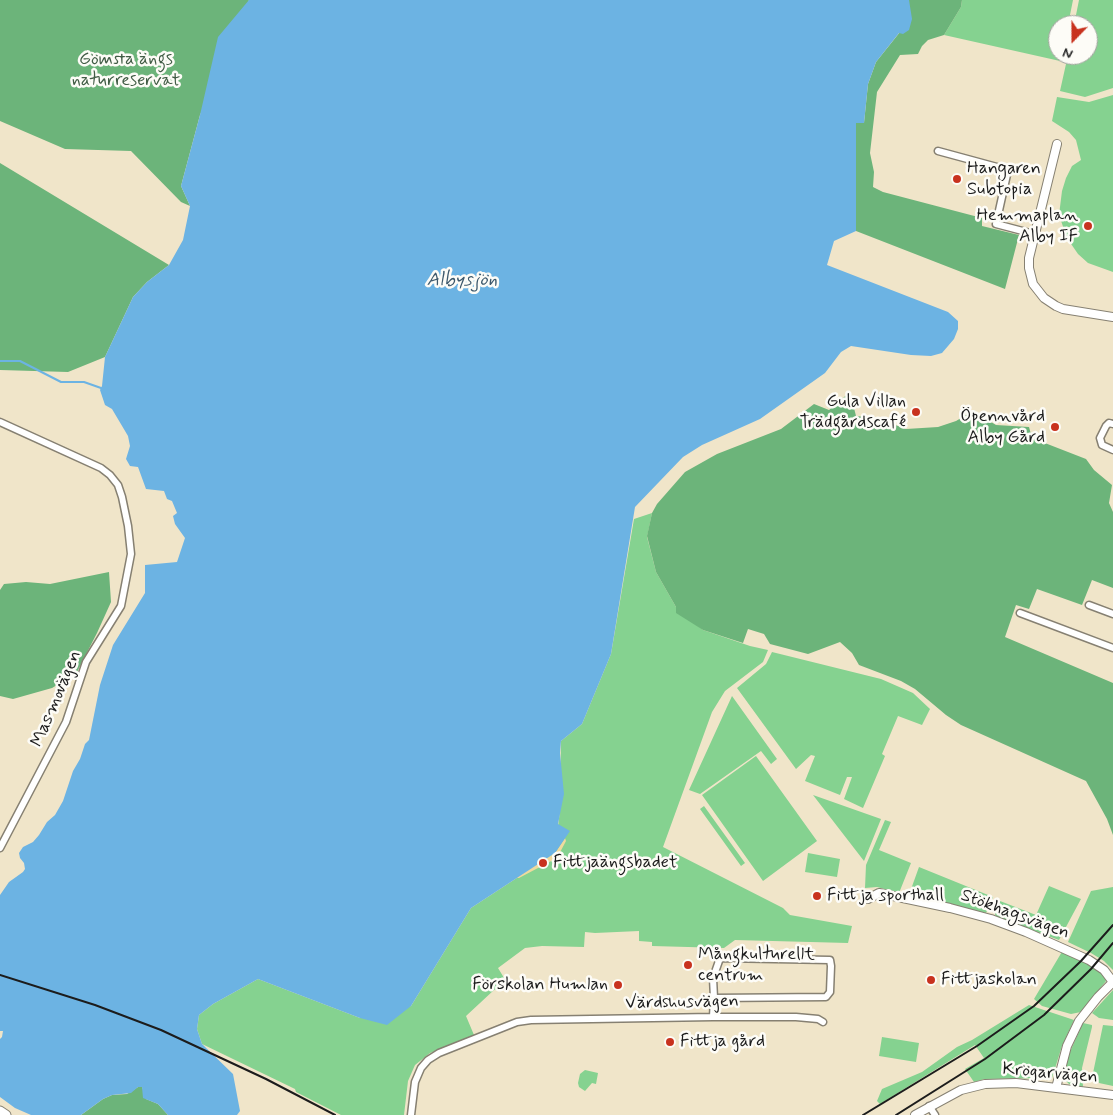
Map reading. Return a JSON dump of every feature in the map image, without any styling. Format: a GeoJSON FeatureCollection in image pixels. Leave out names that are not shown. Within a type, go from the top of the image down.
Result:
{"type":"FeatureCollection","features":[{"type":"Feature","properties":{"kind":"main road"},"geometry":{"type":"LineString","coordinates":[[0,1111],[6,1115]]}},
{"type":"Feature","properties":{"kind":"street"},"geometry":{"type":"LineString","coordinates":[[1057,144],[1029,258],[1029,268],[1033,284],[1044,298],[1063,309],[1113,317]]}},
{"type":"Feature","properties":{"kind":"street"},"geometry":{"type":"LineString","coordinates":[[938,152],[1008,170],[996,224],[1034,234]]}},
{"type":"Feature","properties":{"kind":"street","name":"Masmovägen"},"geometry":{"type":"LineString","coordinates":[[0,422],[101,468],[110,475],[120,489],[128,526],[131,554],[121,606],[86,662],[66,722],[0,848]]}},
{"type":"Feature","properties":{"kind":"street"},"geometry":{"type":"LineString","coordinates":[[1113,424],[1106,426],[1100,438],[1102,445],[1113,450]]}},
{"type":"Feature","properties":{"kind":"street"},"geometry":{"type":"LineString","coordinates":[[1090,605],[1113,614]]}},
{"type":"Feature","properties":{"kind":"street"},"geometry":{"type":"LineString","coordinates":[[1020,612],[1113,648]]}},
{"type":"Feature","properties":{"kind":"street","name":"Stökhagsvägen"},"geometry":{"type":"LineString","coordinates":[[868,899],[879,893],[942,906],[991,919],[1026,932],[1089,960],[1104,970],[1113,982]]}},
{"type":"Feature","properties":{"kind":"street"},"geometry":{"type":"LineString","coordinates":[[713,1017],[713,978],[720,958],[830,960],[830,992],[826,997],[714,998]]}},
{"type":"Feature","properties":{"kind":"street"},"geometry":{"type":"LineString","coordinates":[[1056,1088],[1067,1046],[1079,1021],[1086,1010],[1113,982]]}},
{"type":"Feature","properties":{"kind":"street","name":"Värdshusvägen"},"geometry":{"type":"LineString","coordinates":[[411,1115],[415,1082],[420,1068],[428,1060],[439,1052],[517,1022],[531,1020],[796,1017],[818,1019],[823,1022]]}},
{"type":"Feature","properties":{"kind":"street","name":"Krögarvägen"},"geometry":{"type":"LineString","coordinates":[[915,1115],[961,1090],[985,1084],[1016,1083],[1113,1095]]}},
{"type":"Feature","properties":{"kind":"street"},"geometry":{"type":"LineString","coordinates":[[929,1106],[935,1115]]}},
{"type":"Feature","properties":{"kind":"green space","name":"Gömsta ängs naturreservat"},"geometry":{"type":"Polygon","coordinates":[[[0,0],[249,0],[200,115],[181,186],[190,206],[181,202],[131,151],[65,149],[0,121],[0,0]]]}},
{"type":"Feature","properties":{"kind":"green space"},"geometry":{"type":"Polygon","coordinates":[[[909,0],[962,0],[961,7],[944,35],[928,40],[918,54],[900,55],[877,92],[870,153],[874,172],[873,187],[883,192],[982,218],[982,226],[1019,235],[1005,289],[856,231],[856,123],[864,123],[868,84],[876,62],[900,32],[909,0]]]}},
{"type":"Feature","properties":{"kind":"green space"},"geometry":{"type":"Polygon","coordinates":[[[962,0],[1073,0],[1070,15],[1048,15],[1048,58],[944,35],[961,7],[962,0]]]}},
{"type":"Feature","properties":{"kind":"green space"},"geometry":{"type":"Polygon","coordinates":[[[1079,0],[1113,0],[1113,88],[1085,97],[1060,91],[1066,65],[1098,65],[1098,15],[1076,15],[1079,0]]]}},
{"type":"Feature","properties":{"kind":"green space","name":"Hemmaplan Alby IF"},"geometry":{"type":"Polygon","coordinates":[[[1113,95],[1113,272],[1088,263],[1078,254],[1067,238],[1059,215],[1062,191],[1072,166],[1081,160],[1076,140],[1069,132],[1052,121],[1057,97],[1089,102],[1113,95]]]}},
{"type":"Feature","properties":{"kind":"green space"},"geometry":{"type":"Polygon","coordinates":[[[0,163],[169,265],[147,282],[133,297],[105,357],[68,372],[0,370],[0,163]]]}},
{"type":"Feature","properties":{"kind":"green space"},"geometry":{"type":"Polygon","coordinates":[[[850,392],[856,416],[877,418],[906,429],[938,427],[956,421],[973,411],[996,425],[1029,427],[1032,438],[1086,459],[1094,470],[1112,485],[1109,503],[1113,512],[1113,588],[1092,580],[1082,605],[1037,589],[1029,609],[1016,605],[1005,637],[1113,683],[1113,835],[1107,819],[1086,781],[961,725],[915,689],[901,681],[859,665],[852,653],[840,642],[808,654],[770,644],[764,634],[748,629],[743,643],[703,630],[676,613],[676,607],[656,572],[647,536],[652,513],[657,504],[685,472],[717,454],[781,429],[814,404],[829,410],[850,392]]]}},
{"type":"Feature","properties":{"kind":"green space"},"geometry":{"type":"Polygon","coordinates":[[[652,513],[647,537],[656,572],[676,607],[703,630],[768,650],[763,662],[725,691],[712,712],[663,847],[783,908],[790,915],[852,926],[848,943],[735,940],[724,948],[652,946],[652,942],[639,941],[639,931],[585,932],[584,947],[542,946],[525,948],[498,968],[509,986],[494,990],[466,1016],[474,1035],[430,1053],[415,1065],[408,1081],[404,1115],[341,1115],[296,1092],[295,1089],[202,1044],[197,1029],[199,1015],[213,1004],[258,979],[360,1018],[411,1006],[471,908],[555,853],[560,810],[561,741],[582,724],[611,654],[634,519],[652,513]]]}},
{"type":"Feature","properties":{"kind":"green space"},"geometry":{"type":"Polygon","coordinates":[[[109,572],[111,602],[76,674],[52,688],[13,699],[0,696],[0,590],[4,584],[26,582],[50,584],[109,572]]]}},
{"type":"Feature","properties":{"kind":"green space"},"geometry":{"type":"Polygon","coordinates":[[[772,652],[881,679],[913,693],[930,709],[922,725],[898,716],[882,754],[885,756],[863,808],[844,799],[852,777],[847,777],[840,795],[805,781],[815,756],[811,755],[796,769],[737,688],[766,664],[772,652]]]}},
{"type":"Feature","properties":{"kind":"green space"},"geometry":{"type":"Polygon","coordinates":[[[732,696],[777,759],[771,764],[761,751],[700,794],[689,790],[732,696]]]}},
{"type":"Feature","properties":{"kind":"green space"},"geometry":{"type":"Polygon","coordinates":[[[756,756],[817,841],[763,881],[702,795],[756,756]]]}},
{"type":"Feature","properties":{"kind":"green space"},"geometry":{"type":"Polygon","coordinates":[[[813,795],[881,819],[864,861],[813,795]]]}},
{"type":"Feature","properties":{"kind":"green space"},"geometry":{"type":"Polygon","coordinates":[[[704,806],[745,863],[741,866],[700,809],[704,806]]]}},
{"type":"Feature","properties":{"kind":"green space"},"geometry":{"type":"Polygon","coordinates":[[[885,820],[891,822],[879,850],[911,863],[899,893],[877,887],[865,888],[866,865],[885,820]]]}},
{"type":"Feature","properties":{"kind":"green space"},"geometry":{"type":"Polygon","coordinates":[[[808,853],[840,859],[837,877],[805,872],[808,853]]]}},
{"type":"Feature","properties":{"kind":"green space"},"geometry":{"type":"Polygon","coordinates":[[[919,867],[993,897],[986,913],[910,895],[919,867]]]}},
{"type":"Feature","properties":{"kind":"green space"},"geometry":{"type":"Polygon","coordinates":[[[1049,886],[1081,899],[1059,940],[996,917],[995,914],[1000,901],[1036,915],[1049,886]]]}},
{"type":"Feature","properties":{"kind":"green space"},"geometry":{"type":"Polygon","coordinates":[[[1113,887],[1113,970],[1104,961],[1068,942],[1091,891],[1113,887]]]}},
{"type":"Feature","properties":{"kind":"green space"},"geometry":{"type":"Polygon","coordinates":[[[1063,950],[1075,955],[1103,974],[1106,981],[1081,1012],[1071,1014],[1042,1006],[1034,999],[1063,950]]]}},
{"type":"Feature","properties":{"kind":"green space"},"geometry":{"type":"Polygon","coordinates":[[[1113,990],[1113,1020],[1099,1018],[1092,1013],[1113,990]]]}},
{"type":"Feature","properties":{"kind":"green space"},"geometry":{"type":"Polygon","coordinates":[[[1029,1005],[1074,1020],[1062,1046],[1052,1078],[985,1079],[974,1082],[965,1069],[984,1058],[975,1045],[880,1104],[877,1101],[882,1089],[922,1072],[957,1047],[972,1040],[1029,1005]]]}},
{"type":"Feature","properties":{"kind":"green space"},"geometry":{"type":"Polygon","coordinates":[[[1083,1023],[1092,1025],[1092,1027],[1082,1068],[1083,1087],[1069,1084],[1065,1080],[1064,1074],[1069,1054],[1083,1023]]]}},
{"type":"Feature","properties":{"kind":"green space"},"geometry":{"type":"Polygon","coordinates":[[[1103,1025],[1113,1026],[1113,1086],[1099,1083],[1093,1073],[1103,1025]]]}},
{"type":"Feature","properties":{"kind":"green space"},"geometry":{"type":"Polygon","coordinates":[[[882,1037],[919,1043],[916,1062],[879,1056],[882,1037]]]}},
{"type":"Feature","properties":{"kind":"green space"},"geometry":{"type":"Polygon","coordinates":[[[585,1070],[598,1073],[596,1084],[592,1083],[585,1091],[579,1087],[578,1083],[580,1074],[585,1070]]]}},
{"type":"Feature","properties":{"kind":"green space"},"geometry":{"type":"Polygon","coordinates":[[[138,1087],[142,1087],[146,1099],[158,1104],[168,1115],[81,1115],[103,1099],[112,1095],[127,1094],[138,1087]]]}},
{"type":"Feature","properties":{"kind":"sand","name":"Fittjaängsbadet"},"geometry":{"type":"Polygon","coordinates":[[[565,838],[566,841],[557,858],[519,878],[515,878],[555,853],[565,838]]]}},
{"type":"Feature","properties":{"kind":"water","name":"Albysjön"},"geometry":{"type":"Polygon","coordinates":[[[249,0],[909,0],[912,19],[909,30],[903,34],[899,33],[876,62],[868,84],[864,123],[856,123],[856,231],[834,241],[827,265],[948,312],[958,321],[958,329],[954,339],[942,353],[931,356],[851,346],[841,352],[825,373],[760,419],[702,445],[683,457],[635,507],[611,654],[582,724],[561,741],[560,753],[564,794],[558,824],[570,831],[555,853],[471,908],[411,1006],[387,1025],[360,1018],[258,979],[213,1004],[199,1015],[197,1029],[202,1044],[233,1074],[240,1111],[237,1115],[168,1115],[158,1104],[143,1098],[142,1087],[138,1087],[131,1093],[112,1095],[103,1099],[81,1115],[31,1115],[15,1108],[0,1097],[0,1039],[3,1031],[0,1031],[0,895],[9,882],[25,869],[19,853],[23,847],[33,842],[47,822],[55,815],[63,801],[73,771],[80,759],[85,744],[89,740],[100,685],[113,645],[145,593],[145,565],[177,562],[185,538],[175,524],[173,516],[177,513],[172,501],[167,499],[164,491],[146,489],[138,467],[130,466],[126,459],[130,446],[128,436],[112,409],[105,405],[100,390],[105,357],[133,297],[147,282],[169,265],[183,240],[190,206],[181,186],[218,37],[249,0]]]}},
{"type":"Feature","properties":{"kind":"waterway"},"geometry":{"type":"LineString","coordinates":[[0,361],[20,361],[61,382],[84,382],[101,388]]}},
{"type":"Feature","properties":{"kind":"railway"},"geometry":{"type":"LineString","coordinates":[[863,1115],[977,1046],[1034,1006],[1081,961],[1113,925]]}},
{"type":"Feature","properties":{"kind":"railway"},"geometry":{"type":"LineString","coordinates":[[896,1115],[985,1059],[1044,1015],[1091,969],[1113,943]]}},
{"type":"Feature","properties":{"kind":"railway"},"geometry":{"type":"LineString","coordinates":[[0,975],[95,1005],[161,1030],[266,1079],[335,1115]]}},
{"type":"Feature","properties":{"kind":"place","name":"Hangaren Subtopia"},"geometry":{"type":"Point","coordinates":[957,179]}},
{"type":"Feature","properties":{"kind":"place","name":"Hemmaplan Alby IF"},"geometry":{"type":"Point","coordinates":[1088,226]}},
{"type":"Feature","properties":{"kind":"place","name":"Gula Villan Trädgårdscafé"},"geometry":{"type":"Point","coordinates":[916,412]}},
{"type":"Feature","properties":{"kind":"place","name":"Öpennvård Alby Gård"},"geometry":{"type":"Point","coordinates":[1055,427]}},
{"type":"Feature","properties":{"kind":"place","name":"Fittjaängsbadet"},"geometry":{"type":"Point","coordinates":[543,863]}},
{"type":"Feature","properties":{"kind":"place","name":"Fittja sporthall"},"geometry":{"type":"Point","coordinates":[817,896]}},
{"type":"Feature","properties":{"kind":"place","name":"Mångkulturellt centrum"},"geometry":{"type":"Point","coordinates":[688,965]}},
{"type":"Feature","properties":{"kind":"place","name":"Fittjaskolan"},"geometry":{"type":"Point","coordinates":[931,980]}},
{"type":"Feature","properties":{"kind":"place","name":"Förskolan Humlan"},"geometry":{"type":"Point","coordinates":[618,985]}},
{"type":"Feature","properties":{"kind":"place","name":"Fittja gård"},"geometry":{"type":"Point","coordinates":[670,1042]}}]}
